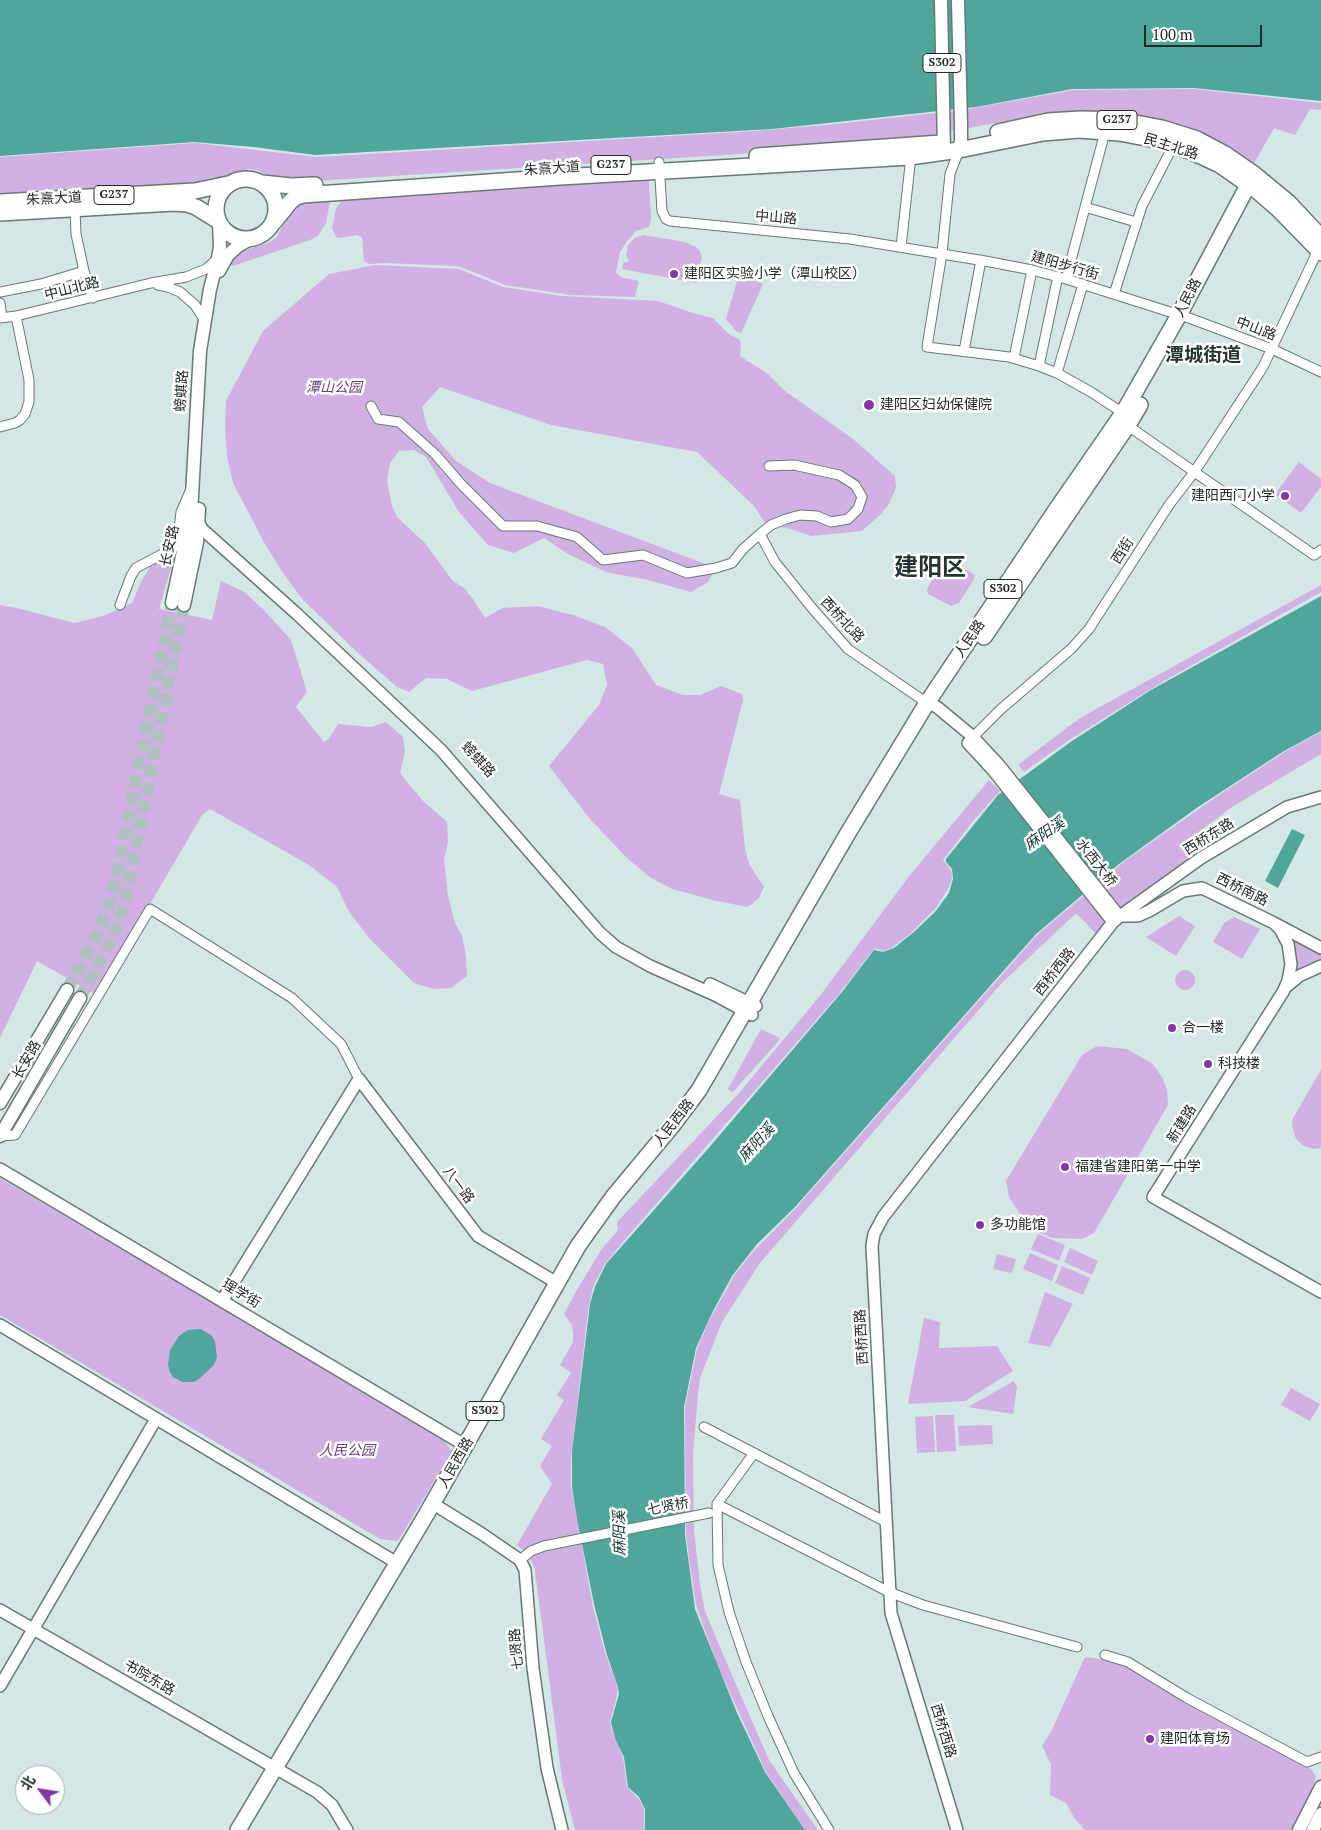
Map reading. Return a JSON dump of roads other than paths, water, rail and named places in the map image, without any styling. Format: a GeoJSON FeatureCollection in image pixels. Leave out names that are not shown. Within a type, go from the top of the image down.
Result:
{"type":"FeatureCollection","features":[{"type":"Feature","properties":{"kind":"highway","name":"民主北路"},"geometry":{"type":"LineString","coordinates":[[952,146],[1048,121],[1081,119],[1121,120],[1162,128],[1197,139],[1225,154],[1255,182],[1278,210],[1320,246]]}},
{"type":"Feature","properties":{"kind":"highway","name":"民主北路"},"geometry":{"type":"LineString","coordinates":[[952,146],[1044,133],[1079,130],[1105,132],[1128,135],[1192,152],[1255,182]]}},
{"type":"Feature","properties":{"kind":"highway","name":"朱熹大道"},"geometry":{"type":"LineString","coordinates":[[262,183],[304,186],[911,156],[952,146]]}},
{"type":"Feature","properties":{"kind":"highway","name":"朱熹大道"},"geometry":{"type":"LineString","coordinates":[[274,222],[290,202],[296,197],[304,195],[952,146]]}},
{"type":"Feature","properties":{"kind":"highway","name":"G237"},"geometry":{"type":"LineString","coordinates":[[228,184],[245,178],[254,179],[262,183]]}},
{"type":"Feature","properties":{"kind":"highway","name":"人民路"},"geometry":{"type":"LineString","coordinates":[[750,1008],[848,833],[933,708],[1062,501],[1124,419],[1184,316],[1255,182]]}},
{"type":"Feature","properties":{"kind":"highway"},"geometry":{"type":"LineString","coordinates":[[262,183],[269,188],[276,204],[274,222]]}},
{"type":"Feature","properties":{"kind":"highway","name":"朱熹大道"},"geometry":{"type":"LineString","coordinates":[[0,202],[195,191],[228,184]]}},
{"type":"Feature","properties":{"kind":"highway"},"geometry":{"type":"LineString","coordinates":[[218,222],[215,210],[216,200],[228,184]]}},
{"type":"Feature","properties":{"kind":"highway","name":"朱熹大道"},"geometry":{"type":"LineString","coordinates":[[0,213],[187,204],[202,209],[218,222]]}},
{"type":"Feature","properties":{"kind":"highway","name":"G237"},"geometry":{"type":"LineString","coordinates":[[218,222],[223,229],[235,238],[250,239],[264,234],[274,222]]}},
{"type":"Feature","properties":{"kind":"highway","name":"人民西路"},"geometry":{"type":"LineString","coordinates":[[249,1830],[278,1773],[397,1563],[466,1446],[578,1246],[613,1197],[700,1090],[750,1008]]}},
{"type":"Feature","properties":{"kind":"highway","name":"人民西路"},"geometry":{"type":"LineString","coordinates":[[238,1830],[278,1773],[440,1508],[586,1251],[619,1204],[692,1114],[706,1093],[750,1008]]}},
{"type":"Feature","properties":{"kind":"main road","name":"S302"},"geometry":{"type":"LineString","coordinates":[[941,0],[944,127],[952,146]]}},
{"type":"Feature","properties":{"kind":"main road","name":"S302"},"geometry":{"type":"LineString","coordinates":[[952,146],[961,124],[958,0]]}},
{"type":"Feature","properties":{"kind":"main road"},"geometry":{"type":"LineString","coordinates":[[196,494],[201,388],[212,290],[220,247],[218,222]]}},
{"type":"Feature","properties":{"kind":"main road"},"geometry":{"type":"LineString","coordinates":[[212,290],[219,271],[228,255],[250,239]]}},
{"type":"Feature","properties":{"kind":"main road","name":"螃蜞路"},"geometry":{"type":"LineString","coordinates":[[212,290],[200,351],[197,398],[196,494],[209,536],[421,722],[458,760],[604,928],[614,937],[656,962],[718,988],[750,1008]]}},
{"type":"Feature","properties":{"kind":"main road","name":"长安路"},"geometry":{"type":"LineString","coordinates":[[189,553],[209,536],[196,494]]}},
{"type":"Feature","properties":{"kind":"main road","name":"长安路"},"geometry":{"type":"LineString","coordinates":[[178,604],[189,553],[196,494]]}},
{"type":"Feature","properties":{"kind":"main road"},"geometry":{"type":"LineString","coordinates":[[189,553],[205,543],[212,543],[209,536]]}},
{"type":"Feature","properties":{"kind":"main road","name":"水西大桥"},"geometry":{"type":"LineString","coordinates":[[933,708],[970,739],[996,767],[1113,916]]}},
{"type":"Feature","properties":{"kind":"main road","name":"西桥东路"},"geometry":{"type":"LineString","coordinates":[[1113,916],[1201,858],[1287,807],[1321,797]]}},
{"type":"Feature","properties":{"kind":"main road","name":"西桥南路"},"geometry":{"type":"LineString","coordinates":[[1113,916],[1138,916],[1184,891],[1197,888],[1210,891],[1321,948]]}},
{"type":"Feature","properties":{"kind":"main road","name":"西桥西路"},"geometry":{"type":"LineString","coordinates":[[957,1830],[891,1613],[872,1246],[874,1234],[883,1217],[1113,916]]}},
{"type":"Feature","properties":{"kind":"main road","name":"新建路"},"geometry":{"type":"LineString","coordinates":[[1274,923],[1284,936],[1290,955],[1290,973],[1283,992],[1154,1198],[1321,1292]]}},
{"type":"Feature","properties":{"kind":"main road"},"geometry":{"type":"LineString","coordinates":[[1283,992],[1299,976],[1321,966]]}},
{"type":"Feature","properties":{"kind":"main road","name":"长安路"},"geometry":{"type":"LineString","coordinates":[[0,1103],[66,990]]}},
{"type":"Feature","properties":{"kind":"main road","name":"长安路"},"geometry":{"type":"LineString","coordinates":[[0,1136],[80,998]]}},
{"type":"Feature","properties":{"kind":"main road"},"geometry":{"type":"LineString","coordinates":[[222,1301],[359,1079]]}},
{"type":"Feature","properties":{"kind":"main road","name":"八一路"},"geometry":{"type":"LineString","coordinates":[[359,1079],[478,1236],[557,1283]]}},
{"type":"Feature","properties":{"kind":"main road","name":"理学街"},"geometry":{"type":"LineString","coordinates":[[0,1169],[466,1446]]}},
{"type":"Feature","properties":{"kind":"main road"},"geometry":{"type":"LineString","coordinates":[[0,1325],[397,1563]]}},
{"type":"Feature","properties":{"kind":"main road"},"geometry":{"type":"LineString","coordinates":[[0,1686],[156,1419]]}},
{"type":"Feature","properties":{"kind":"main road"},"geometry":{"type":"LineString","coordinates":[[440,1508],[520,1560]]}},
{"type":"Feature","properties":{"kind":"main road","name":"七贤路"},"geometry":{"type":"LineString","coordinates":[[520,1560],[525,1570],[533,1668],[547,1768],[562,1830]]}},
{"type":"Feature","properties":{"kind":"main road","name":"书院东路"},"geometry":{"type":"LineString","coordinates":[[0,1610],[32,1631],[278,1773]]}},
{"type":"Feature","properties":{"kind":"main road","name":"书院东路"},"geometry":{"type":"LineString","coordinates":[[0,1615],[32,1631]]}},
{"type":"Feature","properties":{"kind":"main road"},"geometry":{"type":"LineString","coordinates":[[278,1773],[321,1803],[340,1830]]}},
{"type":"Feature","properties":{"kind":"main road"},"geometry":{"type":"LineString","coordinates":[[278,1773],[317,1792],[332,1805],[347,1830]]}},
{"type":"Feature","properties":{"kind":"main road"},"geometry":{"type":"LineString","coordinates":[[1298,1830],[1321,1787]]}},
{"type":"Feature","properties":{"kind":"main road"},"geometry":{"type":"LineString","coordinates":[[1313,1830],[1321,1814]]}},
{"type":"Feature","properties":{"kind":"street"},"geometry":{"type":"LineString","coordinates":[[1039,366],[1062,277],[1085,207],[1105,132]]}},
{"type":"Feature","properties":{"kind":"street"},"geometry":{"type":"LineString","coordinates":[[952,146],[942,254],[927,347],[964,350],[1014,358],[1057,373],[1091,392],[1124,419],[1195,471],[1314,555],[1321,550]]}},
{"type":"Feature","properties":{"kind":"street"},"geometry":{"type":"LineString","coordinates":[[950,174],[952,146]]}},
{"type":"Feature","properties":{"kind":"street"},"geometry":{"type":"LineString","coordinates":[[1114,294],[1136,222],[1156,176],[1173,146]]}},
{"type":"Feature","properties":{"kind":"street"},"geometry":{"type":"LineString","coordinates":[[901,247],[911,156]]}},
{"type":"Feature","properties":{"kind":"street","name":"中山路"},"geometry":{"type":"LineString","coordinates":[[659,167],[662,211],[666,219],[675,223],[850,239],[942,254]]}},
{"type":"Feature","properties":{"kind":"street"},"geometry":{"type":"LineString","coordinates":[[1085,207],[1136,222]]}},
{"type":"Feature","properties":{"kind":"street"},"geometry":{"type":"LineString","coordinates":[[75,209],[76,234],[84,271],[93,298]]}},
{"type":"Feature","properties":{"kind":"street","name":"西街"},"geometry":{"type":"LineString","coordinates":[[970,739],[1001,709],[1071,649],[1089,630],[1169,505],[1195,471],[1243,399],[1272,349],[1320,246]]}},
{"type":"Feature","properties":{"kind":"street","name":"建阳步行街"},"geometry":{"type":"LineString","coordinates":[[942,254],[1062,277],[1184,316]]}},
{"type":"Feature","properties":{"kind":"street","name":"中山北路"},"geometry":{"type":"LineString","coordinates":[[1,318],[198,274],[218,258]]}},
{"type":"Feature","properties":{"kind":"street"},"geometry":{"type":"LineString","coordinates":[[964,350],[981,260]]}},
{"type":"Feature","properties":{"kind":"street"},"geometry":{"type":"LineString","coordinates":[[1014,358],[1032,270]]}},
{"type":"Feature","properties":{"kind":"street"},"geometry":{"type":"LineString","coordinates":[[0,292],[41,284],[84,271]]}},
{"type":"Feature","properties":{"kind":"street"},"geometry":{"type":"LineString","coordinates":[[151,284],[168,287],[180,292],[195,305],[205,321]]}},
{"type":"Feature","properties":{"kind":"street"},"geometry":{"type":"LineString","coordinates":[[1057,373],[1083,284]]}},
{"type":"Feature","properties":{"kind":"street"},"geometry":{"type":"LineString","coordinates":[[0,304],[1,318]]}},
{"type":"Feature","properties":{"kind":"street"},"geometry":{"type":"LineString","coordinates":[[0,427],[20,420],[25,414],[29,402],[29,380],[16,316]]}},
{"type":"Feature","properties":{"kind":"street","name":"中山路"},"geometry":{"type":"LineString","coordinates":[[1184,316],[1272,349],[1321,372]]}},
{"type":"Feature","properties":{"kind":"street"},"geometry":{"type":"LineString","coordinates":[[371,406],[378,419],[399,422],[435,454],[461,484],[503,526],[537,526],[578,537],[603,560],[643,555],[687,573],[732,563],[743,549],[771,525],[800,515],[818,516],[831,522],[848,518],[858,509],[862,497],[855,485],[839,475],[794,465],[770,466]]}},
{"type":"Feature","properties":{"kind":"street"},"geometry":{"type":"LineString","coordinates":[[120,605],[136,568],[177,546],[181,512],[187,495],[196,494]]}},
{"type":"Feature","properties":{"kind":"street","name":"西桥北路"},"geometry":{"type":"LineString","coordinates":[[760,534],[776,562],[812,608],[848,649],[933,708]]}},
{"type":"Feature","properties":{"kind":"street"},"geometry":{"type":"LineString","coordinates":[[0,1136],[15,1135],[150,910],[292,998],[341,1044],[359,1079]]}},
{"type":"Feature","properties":{"kind":"street"},"geometry":{"type":"LineString","coordinates":[[704,1427],[886,1522]]}},
{"type":"Feature","properties":{"kind":"street"},"geometry":{"type":"LineString","coordinates":[[754,1453],[718,1504],[718,1565],[729,1612],[746,1662],[794,1773],[829,1830]]}},
{"type":"Feature","properties":{"kind":"street"},"geometry":{"type":"LineString","coordinates":[[718,1504],[889,1592],[923,1605],[1077,1648]]}},
{"type":"Feature","properties":{"kind":"street","name":"七贤桥"},"geometry":{"type":"LineString","coordinates":[[520,1560],[531,1551],[544,1546],[710,1513]]}},
{"type":"Feature","properties":{"kind":"street"},"geometry":{"type":"LineString","coordinates":[[1105,1655],[1128,1662],[1186,1698],[1307,1762],[1321,1757]]}},
{"type":"Feature","properties":{"kind":"water"},"geometry":{"type":"Polygon","coordinates":[[[0,0],[1321,0],[1321,101],[1194,88],[1072,89],[976,107],[772,129],[315,155],[194,142],[0,156],[0,0]]]}},
{"type":"Feature","properties":{"kind":"water","name":"麻阳溪"},"geometry":{"type":"Polygon","coordinates":[[[1321,596],[1321,731],[1284,751],[1198,807],[1119,864],[1036,934],[795,1207],[757,1244],[732,1276],[696,1348],[684,1407],[685,1535],[695,1609],[737,1713],[765,1772],[805,1830],[645,1830],[645,1809],[639,1797],[628,1787],[624,1757],[612,1727],[611,1722],[619,1694],[618,1687],[607,1655],[594,1604],[572,1487],[572,1452],[590,1304],[595,1287],[606,1264],[707,1150],[842,992],[874,950],[883,952],[894,948],[935,912],[949,893],[953,879],[952,869],[946,862],[946,859],[998,795],[1072,741],[1151,690],[1321,596]]]}},
{"type":"Feature","properties":{"kind":"water"},"geometry":{"type":"Polygon","coordinates":[[[1292,829],[1305,835],[1278,888],[1265,881],[1292,829]]]}},
{"type":"Feature","properties":{"kind":"water"},"geometry":{"type":"Polygon","coordinates":[[[201,1329],[212,1336],[215,1341],[217,1358],[213,1366],[200,1378],[194,1382],[182,1382],[173,1377],[170,1372],[168,1365],[170,1350],[183,1333],[188,1330],[201,1329]]]}},
{"type":"Feature","properties":{"kind":"tunnel"},"geometry":{"type":"LineString","coordinates":[[67,990],[100,928],[112,896],[172,603]]}},
{"type":"Feature","properties":{"kind":"tunnel"},"geometry":{"type":"LineString","coordinates":[[80,998],[113,937],[125,901],[184,605]]}},
{"type":"Feature","properties":{"kind":"place","name":"建阳区实验小学（潭山校区）"},"geometry":{"type":"Point","coordinates":[674,274]}},
{"type":"Feature","properties":{"kind":"place","name":"建阳区妇幼保健院"},"geometry":{"type":"Point","coordinates":[869,405]}},
{"type":"Feature","properties":{"kind":"place","name":"建阳西门小学"},"geometry":{"type":"Point","coordinates":[1285,496]}},
{"type":"Feature","properties":{"kind":"place","name":"合一楼"},"geometry":{"type":"Point","coordinates":[1172,1028]}},
{"type":"Feature","properties":{"kind":"place","name":"科技楼"},"geometry":{"type":"Point","coordinates":[1208,1064]}},
{"type":"Feature","properties":{"kind":"place","name":"福建省建阳第一中学"},"geometry":{"type":"Point","coordinates":[1065,1167]}},
{"type":"Feature","properties":{"kind":"place","name":"多功能馆"},"geometry":{"type":"Point","coordinates":[980,1225]}},
{"type":"Feature","properties":{"kind":"place","name":"建阳体育场"},"geometry":{"type":"Point","coordinates":[1150,1739]}},
{"type":"Feature","properties":{"kind":"district","name":"潭城街道"},"geometry":{"type":"Point","coordinates":[1203,356]}},
{"type":"Feature","properties":{"kind":"district","name":"建阳区"},"geometry":{"type":"Point","coordinates":[930,568]}},
{"type":"Feature","properties":{"kind":"park label","name":"潭山公园"},"geometry":{"type":"Point","coordinates":[334,388]}},
{"type":"Feature","properties":{"kind":"park label","name":"人民公园"},"geometry":{"type":"Point","coordinates":[347,1451]}}]}
